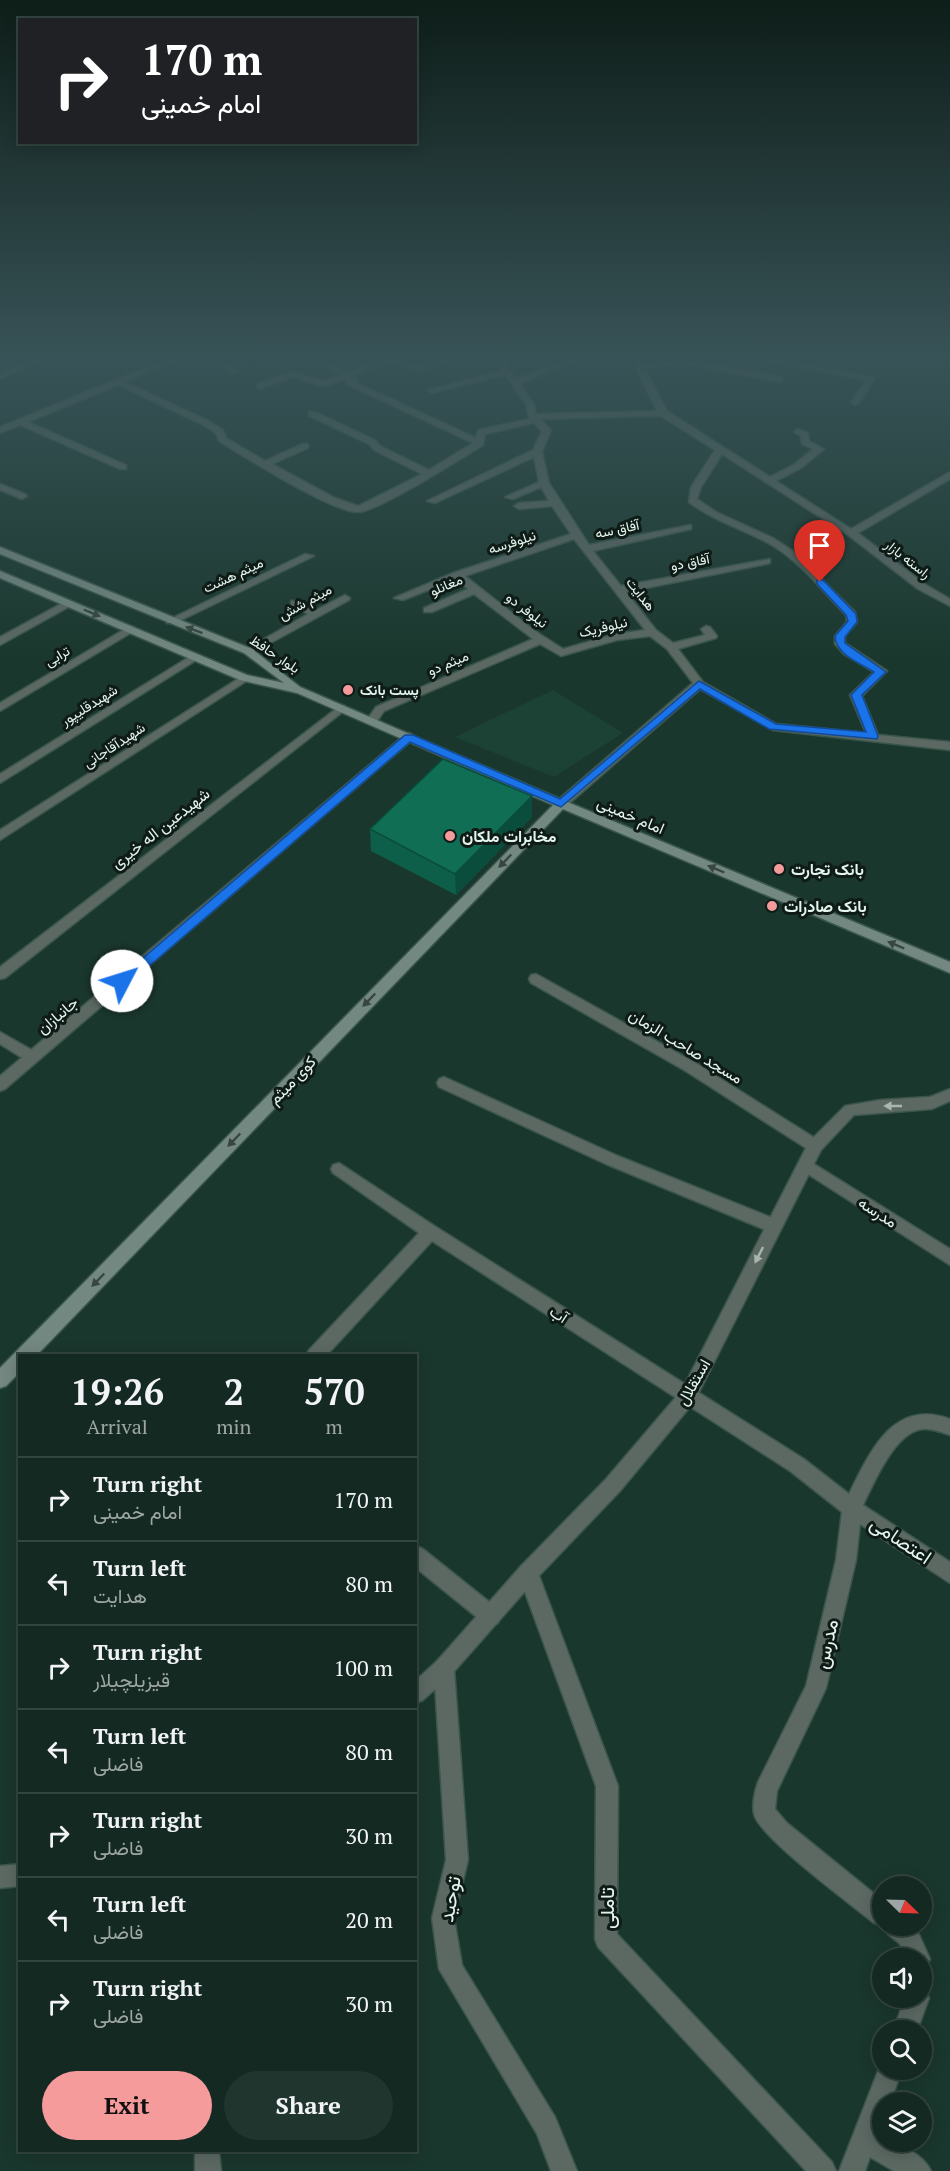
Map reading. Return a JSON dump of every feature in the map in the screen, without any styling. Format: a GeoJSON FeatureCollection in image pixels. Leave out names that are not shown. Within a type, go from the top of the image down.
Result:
{"type":"FeatureCollection","features":[{"type":"Feature","properties":{"kind":"main road","name":"بلوار حافظ"},"geometry":{"type":"LineString","coordinates":[[0,550],[248,651],[300,690]]}},
{"type":"Feature","properties":{"kind":"main road","name":"بلوار حافظ"},"geometry":{"type":"LineString","coordinates":[[0,574],[244,678],[300,690]]}},
{"type":"Feature","properties":{"kind":"main road","name":"امام خمینی"},"geometry":{"type":"LineString","coordinates":[[300,690],[561,804],[950,968]]}},
{"type":"Feature","properties":{"kind":"main road","name":"کوی میثم"},"geometry":{"type":"LineString","coordinates":[[26,1354],[561,804]]}},
{"type":"Feature","properties":{"kind":"main road"},"geometry":{"type":"LineString","coordinates":[[0,1380],[18,1362]]}},
{"type":"Feature","properties":{"kind":"street"},"geometry":{"type":"LineString","coordinates":[[110,461],[123,467]]}},
{"type":"Feature","properties":{"kind":"street"},"geometry":{"type":"LineString","coordinates":[[260,461],[339,504],[355,509],[368,506],[450,461]]}},
{"type":"Feature","properties":{"kind":"street"},"geometry":{"type":"LineString","coordinates":[[265,464],[271,461]]}},
{"type":"Feature","properties":{"kind":"street"},"geometry":{"type":"LineString","coordinates":[[404,461],[430,474]]}},
{"type":"Feature","properties":{"kind":"street"},"geometry":{"type":"LineString","coordinates":[[432,501],[517,461]]}},
{"type":"Feature","properties":{"kind":"street","name":"هدایت"},"geometry":{"type":"LineString","coordinates":[[539,461],[544,483],[586,549],[652,632],[671,647],[699,684]]}},
{"type":"Feature","properties":{"kind":"street"},"geometry":{"type":"LineString","coordinates":[[713,461],[696,487],[692,500],[703,509],[779,546],[806,568],[851,614],[852,622],[840,636],[840,644],[848,652],[881,672],[856,695],[873,736]]}},
{"type":"Feature","properties":{"kind":"street","name":"راسته بازار"},"geometry":{"type":"LineString","coordinates":[[738,461],[851,533],[922,587],[950,603]]}},
{"type":"Feature","properties":{"kind":"street"},"geometry":{"type":"LineString","coordinates":[[769,481],[803,461]]}},
{"type":"Feature","properties":{"kind":"street"},"geometry":{"type":"LineString","coordinates":[[851,533],[950,475]]}},
{"type":"Feature","properties":{"kind":"street"},"geometry":{"type":"LineString","coordinates":[[510,497],[544,483]]}},
{"type":"Feature","properties":{"kind":"street"},"geometry":{"type":"LineString","coordinates":[[0,487],[22,496]]}},
{"type":"Feature","properties":{"kind":"street"},"geometry":{"type":"LineString","coordinates":[[519,506],[555,503]]}},
{"type":"Feature","properties":{"kind":"street","name":"آفاق سه"},"geometry":{"type":"LineString","coordinates":[[586,549],[688,527]]}},
{"type":"Feature","properties":{"kind":"street","name":"نیلوفرسه"},"geometry":{"type":"LineString","coordinates":[[399,598],[457,575],[576,535]]}},
{"type":"Feature","properties":{"kind":"street","name":"میثم هشت"},"geometry":{"type":"LineString","coordinates":[[171,621],[309,556]]}},
{"type":"Feature","properties":{"kind":"street","name":"آفاق دو"},"geometry":{"type":"LineString","coordinates":[[619,590],[766,561]]}},
{"type":"Feature","properties":{"kind":"street","name":"نیلوفر دو"},"geometry":{"type":"LineString","coordinates":[[457,575],[561,653]]}},
{"type":"Feature","properties":{"kind":"street","name":"مغانلو"},"geometry":{"type":"LineString","coordinates":[[428,610],[476,589]]}},
{"type":"Feature","properties":{"kind":"street","name":"میثم شش"},"geometry":{"type":"LineString","coordinates":[[248,651],[345,598]]}},
{"type":"Feature","properties":{"kind":"street"},"geometry":{"type":"LineString","coordinates":[[0,642],[68,603]]}},
{"type":"Feature","properties":{"kind":"street"},"geometry":{"type":"LineString","coordinates":[[295,603],[314,614]]}},
{"type":"Feature","properties":{"kind":"street","name":"ترابی"},"geometry":{"type":"LineString","coordinates":[[0,708],[130,629]]}},
{"type":"Feature","properties":{"kind":"street"},"geometry":{"type":"LineString","coordinates":[[671,647],[712,636],[706,629]]}},
{"type":"Feature","properties":{"kind":"street","name":"نیلوفریک"},"geometry":{"type":"LineString","coordinates":[[561,653],[616,637],[652,632]]}},
{"type":"Feature","properties":{"kind":"street","name":"میثم دو"},"geometry":{"type":"LineString","coordinates":[[372,721],[380,709],[541,640]]}},
{"type":"Feature","properties":{"kind":"street","name":"شهیدقلیپور"},"geometry":{"type":"LineString","coordinates":[[0,779],[194,657]]}},
{"type":"Feature","properties":{"kind":"street","name":"شهیدآقاجانی"},"geometry":{"type":"LineString","coordinates":[[0,836],[244,678]]}},
{"type":"Feature","properties":{"kind":"street"},"geometry":{"type":"LineString","coordinates":[[561,804],[699,684],[773,727],[950,746]]}},
{"type":"Feature","properties":{"kind":"street","name":"شهیدعین اله خیری"},"geometry":{"type":"LineString","coordinates":[[0,974],[341,708]]}},
{"type":"Feature","properties":{"kind":"street","name":"جانبازان"},"geometry":{"type":"LineString","coordinates":[[0,1085],[409,737]]}},
{"type":"Feature","properties":{"kind":"street","name":"مسجد صاحب الزمان"},"geometry":{"type":"LineString","coordinates":[[536,979],[689,1066],[815,1146]]}},
{"type":"Feature","properties":{"kind":"street"},"geometry":{"type":"LineString","coordinates":[[0,1037],[32,1058]]}},
{"type":"Feature","properties":{"kind":"street"},"geometry":{"type":"LineString","coordinates":[[444,1083],[612,1160],[774,1226]]}},
{"type":"Feature","properties":{"kind":"street","name":"استقلال"},"geometry":{"type":"LineString","coordinates":[[417,1692],[444,1668],[528,1573],[613,1485],[688,1396],[815,1146],[850,1110],[932,1103],[950,1095]]}},
{"type":"Feature","properties":{"kind":"street","name":"مدرسه"},"geometry":{"type":"LineString","coordinates":[[806,1165],[950,1258]]}},
{"type":"Feature","properties":{"kind":"street","name":"آب"},"geometry":{"type":"LineString","coordinates":[[339,1169],[430,1232],[688,1396]]}},
{"type":"Feature","properties":{"kind":"street"},"geometry":{"type":"LineString","coordinates":[[317,1354],[430,1232]]}},
{"type":"Feature","properties":{"kind":"street"},"geometry":{"type":"LineString","coordinates":[[688,1396],[797,1465],[852,1508],[888,1442],[903,1427],[930,1420],[950,1427]]}},
{"type":"Feature","properties":{"kind":"street","name":"اعتصامی"},"geometry":{"type":"LineString","coordinates":[[852,1508],[950,1573]]}},
{"type":"Feature","properties":{"kind":"street","name":"مدرس"},"geometry":{"type":"LineString","coordinates":[[852,1508],[846,1560],[816,1688],[766,1790],[764,1813],[779,1831],[872,1907]]}},
{"type":"Feature","properties":{"kind":"street"},"geometry":{"type":"LineString","coordinates":[[417,1557],[490,1616]]}},
{"type":"Feature","properties":{"kind":"street","name":"تاملی"},"geometry":{"type":"LineString","coordinates":[[528,1573],[607,1786],[606,1939],[823,2171]]}},
{"type":"Feature","properties":{"kind":"street","name":"توحید"},"geometry":{"type":"LineString","coordinates":[[444,1668],[457,1860],[443,1918],[451,1969],[546,2126],[564,2171]]}},
{"type":"Feature","properties":{"kind":"street"},"geometry":{"type":"LineString","coordinates":[[0,1877],[18,1875]]}},
{"type":"Feature","properties":{"kind":"street"},"geometry":{"type":"LineString","coordinates":[[852,2171],[886,2080]]}},
{"type":"Feature","properties":{"kind":"street"},"geometry":{"type":"LineString","coordinates":[[864,2139],[918,2171]]}},
{"type":"Feature","properties":{"kind":"street"},"geometry":{"type":"LineString","coordinates":[[207,2152],[208,2171]]}},
{"type":"Feature","properties":{"kind":"shaded area"},"geometry":{"type":"Polygon","coordinates":[[[553,690],[623,733],[554,777],[455,737],[553,690]]]}},
{"type":"Feature","properties":{"kind":"building","name":"مخابرات ملکان"},"geometry":{"type":"Polygon","coordinates":[[[443,759],[532,796],[455,874],[370,829],[443,759]]]}},
{"type":"Feature","properties":{"kind":"place","name":"پست بانک"},"geometry":{"type":"Point","coordinates":[348,690]}},
{"type":"Feature","properties":{"kind":"place","name":"مخابرات ملکان"},"geometry":{"type":"Point","coordinates":[450,836]}},
{"type":"Feature","properties":{"kind":"place","name":"بانک تجارت"},"geometry":{"type":"Point","coordinates":[779,869]}},
{"type":"Feature","properties":{"kind":"place","name":"بانک صادرات"},"geometry":{"type":"Point","coordinates":[772,906]}},
{"type":"Feature","properties":{"kind":"route"},"geometry":{"type":"LineString","coordinates":[[122,981],[409,737],[561,804],[699,684],[773,727],[873,736],[856,695],[881,672],[848,652],[840,644],[840,636],[852,622],[851,614],[820,582]]}}]}
